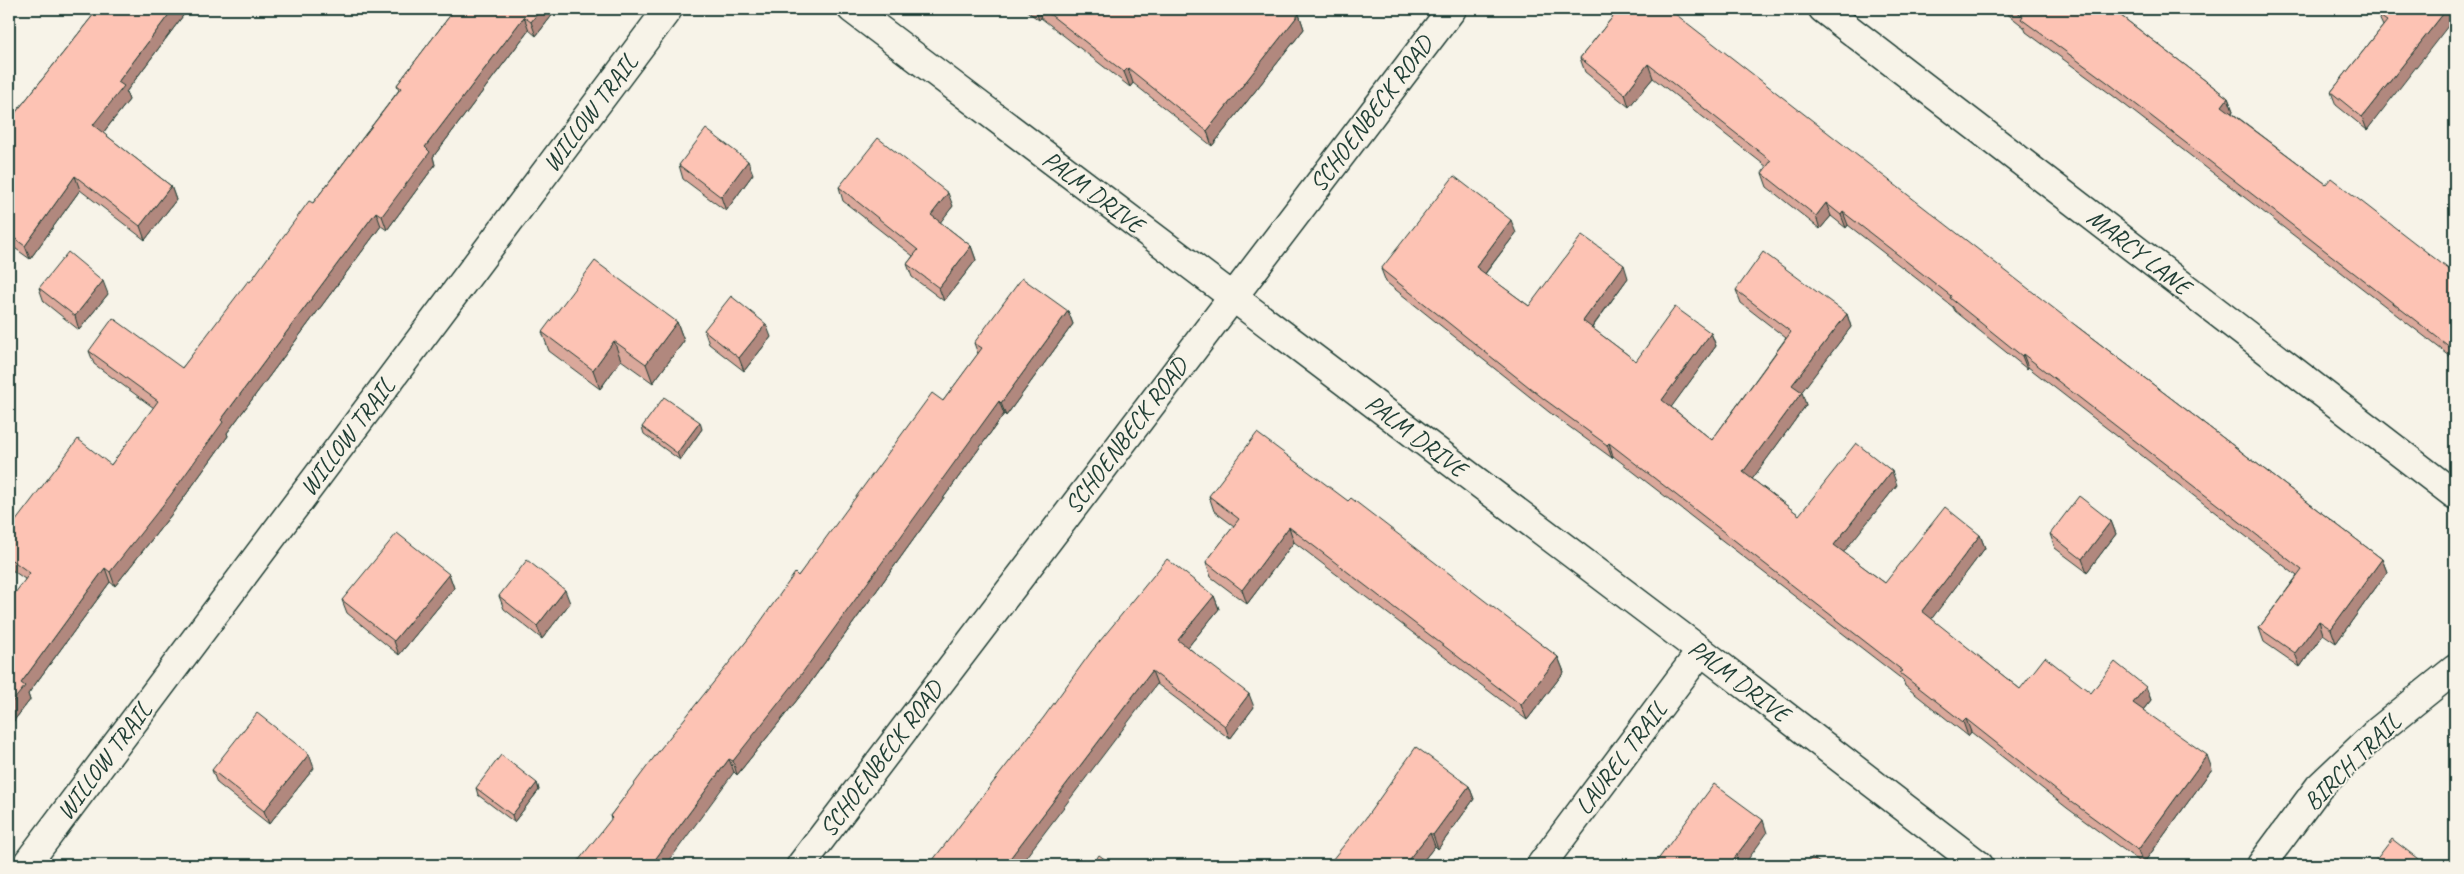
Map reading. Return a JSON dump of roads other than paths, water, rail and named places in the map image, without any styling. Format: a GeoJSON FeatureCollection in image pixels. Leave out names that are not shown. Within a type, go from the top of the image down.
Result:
{"type":"FeatureCollection","features":[{"type":"Feature","properties":{"kind":"street","name":"WILLOW TRAIL"},"geometry":{"type":"LineString","coordinates":[[26,865],[668,9]]}},
{"type":"Feature","properties":{"kind":"street","name":"PALM DRIVE"},"geometry":{"type":"LineString","coordinates":[[852,9],[1701,651],[1979,865]]}},
{"type":"Feature","properties":{"kind":"street","name":"SCHOENBECK ROAD"},"geometry":{"type":"LineString","coordinates":[[801,865],[1231,297],[1452,9]]}},
{"type":"Feature","properties":{"kind":"street","name":"MARCY LANE"},"geometry":{"type":"LineString","coordinates":[[1823,9],[2455,495]]}},
{"type":"Feature","properties":{"kind":"street","name":"LAUREL TRAIL"},"geometry":{"type":"LineString","coordinates":[[1541,865],[1701,651]]}},
{"type":"Feature","properties":{"kind":"street","name":"BIRCH TRAIL"},"geometry":{"type":"LineString","coordinates":[[2261,865],[2319,787],[2378,731],[2455,669]]}}]}
